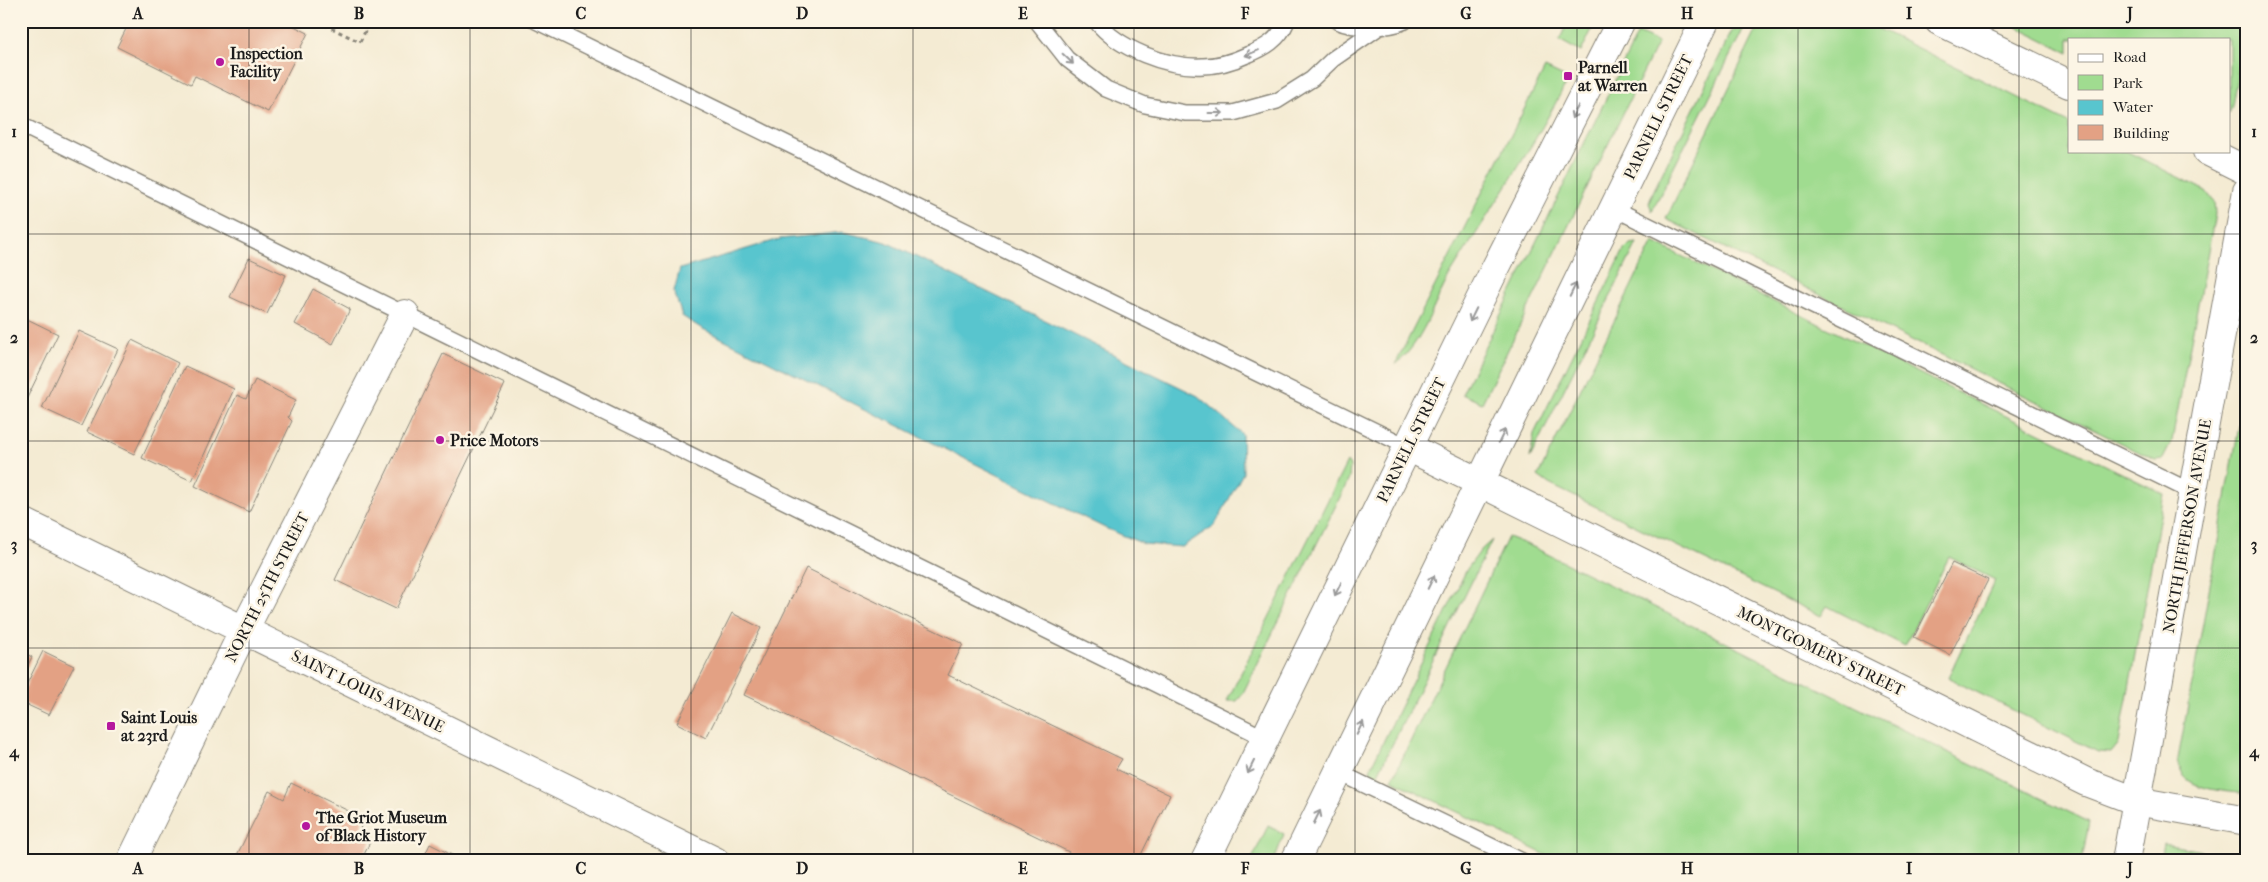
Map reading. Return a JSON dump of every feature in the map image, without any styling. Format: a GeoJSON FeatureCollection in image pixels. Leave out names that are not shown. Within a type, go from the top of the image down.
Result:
{"type":"FeatureCollection","features":[{"type":"Feature","properties":{"kind":"street","name":"PARNELL STREET"},"geometry":{"type":"LineString","coordinates":[[1205,861],[1499,262],[1621,21]]}},
{"type":"Feature","properties":{"kind":"street","name":"PARNELL STREET"},"geometry":{"type":"LineString","coordinates":[[1295,861],[1705,21]]}},
{"type":"Feature","properties":{"kind":"street"},"geometry":{"type":"LineString","coordinates":[[1939,21],[2068,84]]}},
{"type":"Feature","properties":{"kind":"street"},"geometry":{"type":"LineString","coordinates":[[2209,152],[2247,171]]}},
{"type":"Feature","properties":{"kind":"street","name":"NORTH JEFFERSON AVENUE"},"geometry":{"type":"LineString","coordinates":[[2126,861],[2194,493],[2247,191]]}},
{"type":"Feature","properties":{"kind":"street","name":"NORTH 25TH STREET"},"geometry":{"type":"LineString","coordinates":[[131,861],[244,630],[404,314]]}},
{"type":"Feature","properties":{"kind":"street","name":"MONTGOMERY STREET"},"geometry":{"type":"LineString","coordinates":[[1408,447],[2086,782],[2136,801],[2247,821]]}},
{"type":"Feature","properties":{"kind":"street","name":"SAINT LOUIS AVENUE"},"geometry":{"type":"LineString","coordinates":[[21,521],[715,861]]}},
{"type":"Feature","properties":{"kind":"lane"},"geometry":{"type":"LineString","coordinates":[[536,21],[1408,447]]}},
{"type":"Feature","properties":{"kind":"lane"},"geometry":{"type":"LineString","coordinates":[[1038,21],[1067,59],[1106,89],[1145,105],[1185,113],[1233,113],[1276,101],[1312,80],[1333,59],[1379,26]]}},
{"type":"Feature","properties":{"kind":"lane"},"geometry":{"type":"LineString","coordinates":[[1096,21],[1102,28],[1133,50],[1170,63],[1202,66],[1232,61],[1265,48],[1282,32],[1286,21]]}},
{"type":"Feature","properties":{"kind":"lane"},"geometry":{"type":"LineString","coordinates":[[1337,21],[1379,26],[1396,25],[1405,21]]}},
{"type":"Feature","properties":{"kind":"lane"},"geometry":{"type":"LineString","coordinates":[[21,125],[1266,738]]}},
{"type":"Feature","properties":{"kind":"lane"},"geometry":{"type":"LineString","coordinates":[[1613,208],[2194,493]]}},
{"type":"Feature","properties":{"kind":"lane"},"geometry":{"type":"LineString","coordinates":[[1338,772],[1522,861]]}},
{"type":"Feature","properties":{"kind":"path"},"geometry":{"type":"LineString","coordinates":[[317,21],[360,42],[370,21]]}},
{"type":"Feature","properties":{"kind":"green space"},"geometry":{"type":"Polygon","coordinates":[[[1569,21],[1596,21],[1581,52],[1559,40],[1569,21]]]}},
{"type":"Feature","properties":{"kind":"green space"},"geometry":{"type":"Polygon","coordinates":[[[1761,21],[1863,21],[2068,123],[2068,152],[2128,152],[2206,191],[2214,202],[2215,214],[2172,441],[2163,459],[2155,460],[1666,219],[1761,21]]]}},
{"type":"Feature","properties":{"kind":"green space"},"geometry":{"type":"Polygon","coordinates":[[[2005,21],[2247,21],[2230,111],[2230,38],[2068,38],[2068,52],[2005,21]]]}},
{"type":"Feature","properties":{"kind":"green space"},"geometry":{"type":"Polygon","coordinates":[[[1745,26],[1652,211],[1649,203],[1653,192],[1732,31],[1745,26]]]}},
{"type":"Feature","properties":{"kind":"green space"},"geometry":{"type":"Polygon","coordinates":[[[1638,33],[1658,42],[1482,403],[1462,394],[1638,33]]]}},
{"type":"Feature","properties":{"kind":"green space"},"geometry":{"type":"Polygon","coordinates":[[[1545,68],[1568,79],[1555,105],[1450,275],[1420,335],[1405,356],[1395,365],[1545,68]]]}},
{"type":"Feature","properties":{"kind":"green space"},"geometry":{"type":"Polygon","coordinates":[[[1653,242],[2164,494],[2119,743],[2111,753],[2098,752],[1948,678],[1995,580],[1949,557],[1905,646],[1827,606],[1821,616],[1549,484],[1538,476],[1653,242]]]}},
{"type":"Feature","properties":{"kind":"green space"},"geometry":{"type":"Polygon","coordinates":[[[1637,243],[1530,458],[1534,434],[1624,250],[1630,244],[1637,243]]]}},
{"type":"Feature","properties":{"kind":"green space"},"geometry":{"type":"Polygon","coordinates":[[[2247,383],[2247,794],[2212,789],[2196,784],[2183,775],[2178,759],[2247,383]]]}},
{"type":"Feature","properties":{"kind":"green space"},"geometry":{"type":"Polygon","coordinates":[[[1347,462],[1350,466],[1349,479],[1242,695],[1237,701],[1227,701],[1347,462]]]}},
{"type":"Feature","properties":{"kind":"green space"},"geometry":{"type":"Polygon","coordinates":[[[1508,537],[1531,546],[2089,822],[2082,861],[1558,861],[1392,780],[1508,537]]]}},
{"type":"Feature","properties":{"kind":"green space"},"geometry":{"type":"Polygon","coordinates":[[[1492,540],[1376,778],[1370,771],[1372,765],[1467,569],[1481,550],[1492,540]]]}},
{"type":"Feature","properties":{"kind":"green space"},"geometry":{"type":"Polygon","coordinates":[[[1268,826],[1284,834],[1274,861],[1251,861],[1268,826]]]}},
{"type":"Feature","properties":{"kind":"green space"},"geometry":{"type":"Polygon","coordinates":[[[2164,844],[2247,859],[2247,861],[2161,861],[2164,844]]]}},
{"type":"Feature","properties":{"kind":"water"},"geometry":{"type":"Polygon","coordinates":[[[843,232],[886,242],[1198,396],[1242,434],[1243,473],[1215,525],[1182,547],[1144,544],[1105,528],[701,328],[682,316],[674,291],[680,269],[780,239],[843,232]]]}},
{"type":"Feature","properties":{"kind":"building","name":"Inspection Facility"},"geometry":{"type":"Polygon","coordinates":[[[130,21],[284,21],[308,33],[268,112],[195,76],[191,84],[117,47],[130,21]]]}},
{"type":"Feature","properties":{"kind":"building"},"geometry":{"type":"Polygon","coordinates":[[[249,258],[286,275],[267,314],[230,297],[249,258]]]}},
{"type":"Feature","properties":{"kind":"building"},"geometry":{"type":"Polygon","coordinates":[[[313,289],[350,309],[333,344],[295,324],[313,289]]]}},
{"type":"Feature","properties":{"kind":"building"},"geometry":{"type":"Polygon","coordinates":[[[21,316],[58,334],[27,398],[21,395],[21,316]]]}},
{"type":"Feature","properties":{"kind":"building"},"geometry":{"type":"Polygon","coordinates":[[[79,331],[118,349],[81,426],[42,408],[79,331]]]}},
{"type":"Feature","properties":{"kind":"building"},"geometry":{"type":"Polygon","coordinates":[[[132,340],[178,363],[134,454],[87,432],[132,340]]]}},
{"type":"Feature","properties":{"kind":"building","name":"Price Motors"},"geometry":{"type":"Polygon","coordinates":[[[443,354],[505,384],[396,609],[335,580],[443,354]]]}},
{"type":"Feature","properties":{"kind":"building"},"geometry":{"type":"Polygon","coordinates":[[[185,366],[234,389],[192,481],[142,458],[185,366]]]}},
{"type":"Feature","properties":{"kind":"building"},"geometry":{"type":"Polygon","coordinates":[[[255,380],[296,400],[288,417],[292,421],[249,512],[195,486],[237,395],[246,399],[255,380]]]}},
{"type":"Feature","properties":{"kind":"building"},"geometry":{"type":"Polygon","coordinates":[[[1952,563],[1988,580],[1950,655],[1914,637],[1952,563]]]}},
{"type":"Feature","properties":{"kind":"building"},"geometry":{"type":"Polygon","coordinates":[[[806,568],[963,644],[948,675],[1122,759],[1116,769],[1170,795],[1138,861],[1067,861],[1065,860],[1069,852],[744,695],[806,568]]]}},
{"type":"Feature","properties":{"kind":"building"},"geometry":{"type":"Polygon","coordinates":[[[732,613],[761,628],[706,738],[677,723],[732,613]]]}},
{"type":"Feature","properties":{"kind":"building"},"geometry":{"type":"Polygon","coordinates":[[[21,651],[32,657],[21,679],[21,651]]]}},
{"type":"Feature","properties":{"kind":"building"},"geometry":{"type":"Polygon","coordinates":[[[43,651],[74,666],[49,715],[21,702],[21,696],[43,651]]]}},
{"type":"Feature","properties":{"kind":"building","name":"The Griot Museum of Black History"},"geometry":{"type":"Polygon","coordinates":[[[291,783],[363,818],[359,834],[371,840],[361,861],[234,861],[269,791],[284,799],[291,783]]]}},
{"type":"Feature","properties":{"kind":"building"},"geometry":{"type":"Polygon","coordinates":[[[430,844],[464,861],[422,861],[430,844]]]}},
{"type":"Feature","properties":{"kind":"place","name":"Inspection Facility"},"geometry":{"type":"Point","coordinates":[220,62]}},
{"type":"Feature","properties":{"kind":"place","name":"Parnell at Warren"},"geometry":{"type":"Point","coordinates":[1568,76]}},
{"type":"Feature","properties":{"kind":"place","name":"Price Motors"},"geometry":{"type":"Point","coordinates":[440,440]}},
{"type":"Feature","properties":{"kind":"place","name":"Saint Louis at 23rd"},"geometry":{"type":"Point","coordinates":[111,726]}},
{"type":"Feature","properties":{"kind":"place","name":"The Griot Museum of Black History"},"geometry":{"type":"Point","coordinates":[306,826]}}]}
